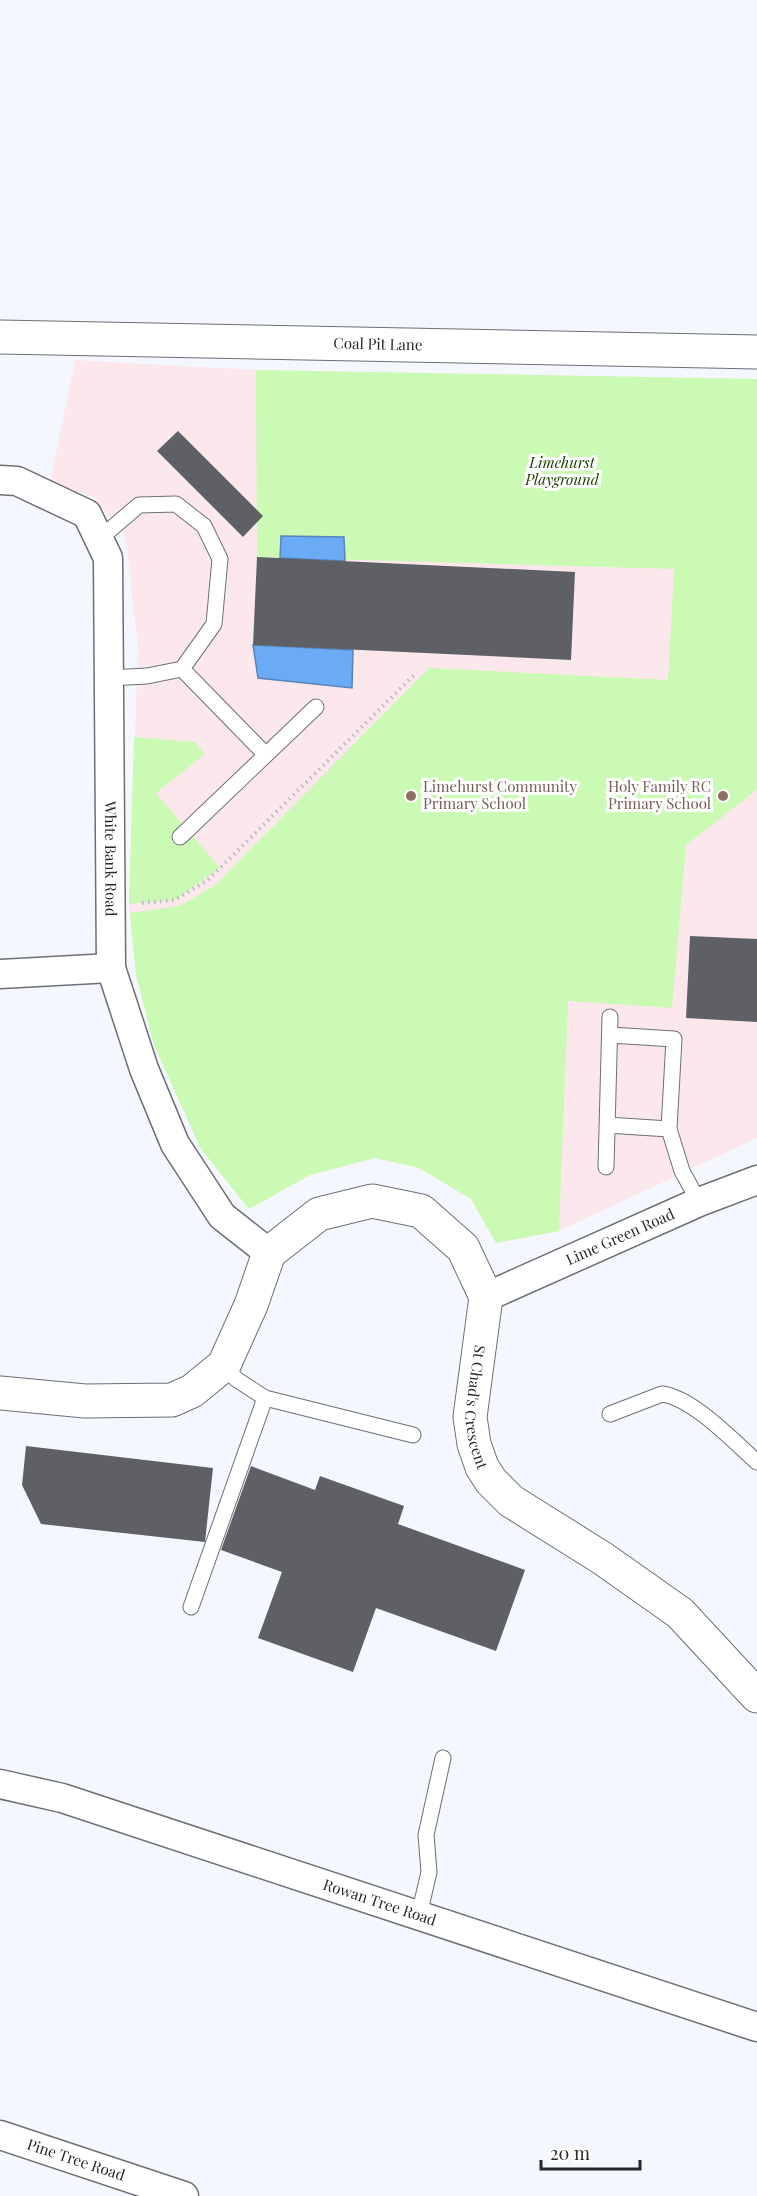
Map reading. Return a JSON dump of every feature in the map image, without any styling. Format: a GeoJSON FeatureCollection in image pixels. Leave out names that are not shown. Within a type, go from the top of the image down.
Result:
{"type":"FeatureCollection","features":[{"type":"Feature","properties":{"kind":"street","name":"Coal Pit Lane"},"geometry":{"type":"LineString","coordinates":[[0,337],[757,352]]}},
{"type":"Feature","properties":{"kind":"street","name":"White Bank Road"},"geometry":{"type":"LineString","coordinates":[[0,480],[17,480],[87,514],[108,558],[111,968],[144,1069],[175,1144],[222,1216],[269,1253]]}},
{"type":"Feature","properties":{"kind":"street"},"geometry":{"type":"LineString","coordinates":[[0,975],[111,968]]}},
{"type":"Feature","properties":{"kind":"street","name":"Lime Green Road"},"geometry":{"type":"LineString","coordinates":[[486,1297],[699,1202],[757,1180]]}},
{"type":"Feature","properties":{"kind":"street"},"geometry":{"type":"LineString","coordinates":[[0,1393],[85,1401],[172,1400],[192,1391],[224,1365],[251,1305],[269,1253],[319,1214],[372,1201],[421,1211],[463,1248],[486,1297]]}},
{"type":"Feature","properties":{"kind":"street","name":"St Chad's Crescent"},"geometry":{"type":"LineString","coordinates":[[486,1297],[470,1418],[474,1444],[490,1481],[512,1501],[602,1558],[680,1613],[757,1696]]}},
{"type":"Feature","properties":{"kind":"street","name":"Rowan Tree Road"},"geometry":{"type":"LineString","coordinates":[[0,1784],[62,1798],[757,2026]]}},
{"type":"Feature","properties":{"kind":"street","name":"Pine Tree Road"},"geometry":{"type":"LineString","coordinates":[[0,2135],[184,2196]]}},
{"type":"Feature","properties":{"kind":"lane"},"geometry":{"type":"LineString","coordinates":[[98,540],[139,505],[176,504],[204,526],[220,559],[214,624],[182,669],[147,676],[109,678]]}},
{"type":"Feature","properties":{"kind":"lane"},"geometry":{"type":"LineString","coordinates":[[182,669],[266,755]]}},
{"type":"Feature","properties":{"kind":"lane"},"geometry":{"type":"LineString","coordinates":[[180,837],[316,707]]}},
{"type":"Feature","properties":{"kind":"lane"},"geometry":{"type":"LineString","coordinates":[[606,1167],[610,1017]]}},
{"type":"Feature","properties":{"kind":"lane"},"geometry":{"type":"LineString","coordinates":[[610,1035],[674,1040],[669,1129],[682,1171],[699,1202]]}},
{"type":"Feature","properties":{"kind":"lane"},"geometry":{"type":"LineString","coordinates":[[607,1125],[669,1129]]}},
{"type":"Feature","properties":{"kind":"lane"},"geometry":{"type":"LineString","coordinates":[[224,1365],[236,1379],[265,1398],[413,1435]]}},
{"type":"Feature","properties":{"kind":"lane"},"geometry":{"type":"LineString","coordinates":[[610,1414],[662,1394],[669,1395],[688,1404],[757,1462]]}},
{"type":"Feature","properties":{"kind":"lane"},"geometry":{"type":"LineString","coordinates":[[191,1607],[265,1398]]}},
{"type":"Feature","properties":{"kind":"lane"},"geometry":{"type":"LineString","coordinates":[[419,1915],[429,1872],[426,1835],[443,1758]]}},
{"type":"Feature","properties":{"kind":"path"},"geometry":{"type":"LineString","coordinates":[[111,906],[175,900],[208,880],[415,674]]}},
{"type":"Feature","properties":{"kind":"shaded area","name":"Limehurst Community Primary School"},"geometry":{"type":"Polygon","coordinates":[[[75,360],[256,370],[757,379],[757,1138],[559,1231],[496,1243],[471,1199],[419,1168],[375,1158],[310,1175],[249,1209],[201,1149],[154,1045],[136,975],[129,904],[138,649],[126,539],[95,498],[50,482],[75,360]]]}},
{"type":"Feature","properties":{"kind":"green space","name":"Limehurst Community Primary School"},"geometry":{"type":"Polygon","coordinates":[[[256,370],[757,379],[757,790],[686,845],[672,1008],[568,1001],[559,1231],[496,1243],[471,1199],[419,1168],[375,1158],[310,1175],[249,1209],[201,1149],[154,1045],[136,975],[130,913],[179,906],[214,886],[429,668],[668,680],[674,569],[257,557],[256,370]]]}},
{"type":"Feature","properties":{"kind":"green space"},"geometry":{"type":"Polygon","coordinates":[[[134,737],[195,742],[205,754],[156,793],[220,868],[175,900],[129,904],[134,737]]]}},
{"type":"Feature","properties":{"kind":"water"},"geometry":{"type":"Polygon","coordinates":[[[281,536],[344,537],[345,561],[280,558],[281,536]]]}},
{"type":"Feature","properties":{"kind":"water"},"geometry":{"type":"Polygon","coordinates":[[[253,645],[353,650],[352,688],[258,678],[253,645]]]}},
{"type":"Feature","properties":{"kind":"building"},"geometry":{"type":"Polygon","coordinates":[[[178,431],[263,516],[243,537],[157,451],[178,431]]]}},
{"type":"Feature","properties":{"kind":"building"},"geometry":{"type":"Polygon","coordinates":[[[257,557],[575,572],[571,660],[253,645],[257,557]]]}},
{"type":"Feature","properties":{"kind":"building"},"geometry":{"type":"Polygon","coordinates":[[[690,936],[757,939],[757,1022],[686,1018],[690,936]]]}},
{"type":"Feature","properties":{"kind":"building"},"geometry":{"type":"Polygon","coordinates":[[[26,1446],[213,1468],[205,1542],[41,1524],[22,1485],[26,1446]]]}},
{"type":"Feature","properties":{"kind":"building"},"geometry":{"type":"Polygon","coordinates":[[[251,1466],[315,1490],[320,1476],[404,1506],[398,1524],[525,1570],[496,1651],[376,1608],[353,1672],[258,1638],[282,1572],[221,1550],[251,1466]]]}},
{"type":"Feature","properties":{"kind":"place","name":"Limehurst Community Primary School"},"geometry":{"type":"Point","coordinates":[411,796]}},
{"type":"Feature","properties":{"kind":"place","name":"Holy Family RC Primary School"},"geometry":{"type":"Point","coordinates":[723,796]}},
{"type":"Feature","properties":{"kind":"park label","name":"Limehurst Playground"},"geometry":{"type":"Point","coordinates":[562,472]}}]}
